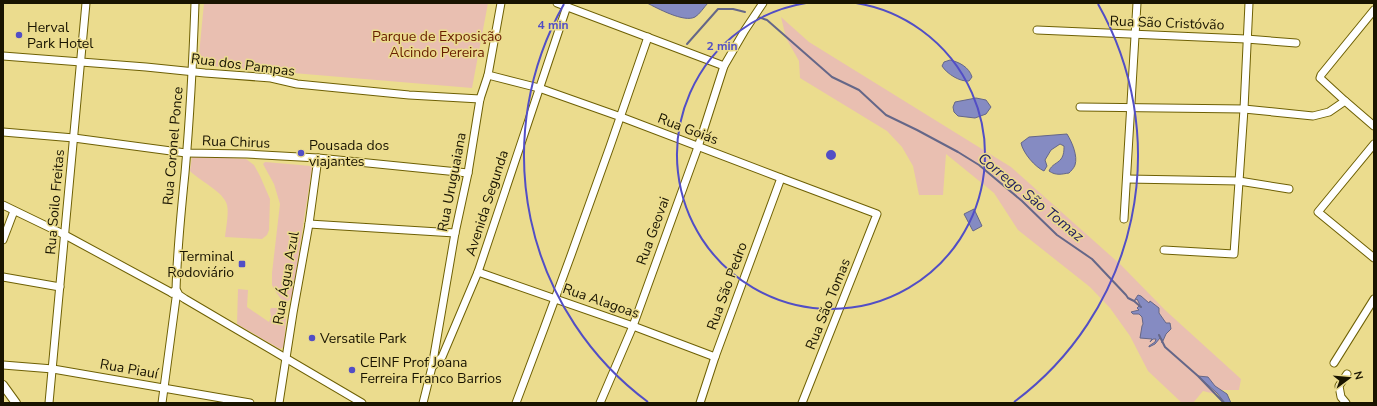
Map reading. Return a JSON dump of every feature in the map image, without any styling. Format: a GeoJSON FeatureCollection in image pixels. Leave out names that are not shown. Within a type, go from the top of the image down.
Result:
{"type":"FeatureCollection","features":[{"type":"Feature","properties":{"kind":"street","name":"Rua Soilo Freitas"},"geometry":{"type":"LineString","coordinates":[[49,403],[86,3]]}},
{"type":"Feature","properties":{"kind":"street","name":"Rua Coronel Ponce"},"geometry":{"type":"LineString","coordinates":[[162,403],[176,294],[177,246],[192,72],[195,3]]}},
{"type":"Feature","properties":{"kind":"street","name":"Rua Uruguaiana"},"geometry":{"type":"LineString","coordinates":[[432,368],[480,99],[488,75],[501,3]]}},
{"type":"Feature","properties":{"kind":"street"},"geometry":{"type":"LineString","coordinates":[[558,3],[724,66]]}},
{"type":"Feature","properties":{"kind":"street","name":"Rua Geovai"},"geometry":{"type":"LineString","coordinates":[[600,403],[632,326],[698,147],[724,66],[763,3]]}},
{"type":"Feature","properties":{"kind":"street"},"geometry":{"type":"LineString","coordinates":[[1124,219],[1137,3]]}},
{"type":"Feature","properties":{"kind":"street"},"geometry":{"type":"LineString","coordinates":[[1164,250],[1234,254],[1244,109],[1246,39],[1249,3]]}},
{"type":"Feature","properties":{"kind":"street","name":"Avenida Segunda"},"geometry":{"type":"LineString","coordinates":[[423,403],[432,368],[442,358],[478,272],[567,6]]}},
{"type":"Feature","properties":{"kind":"street"},"geometry":{"type":"LineString","coordinates":[[1374,10],[1320,78],[1344,101],[1374,126]]}},
{"type":"Feature","properties":{"kind":"street","name":"Rua São Cristóvão"},"geometry":{"type":"LineString","coordinates":[[1037,30],[1246,39],[1296,43]]}},
{"type":"Feature","properties":{"kind":"street"},"geometry":{"type":"LineString","coordinates":[[516,403],[621,117],[648,37]]}},
{"type":"Feature","properties":{"kind":"street","name":"Rua dos Pampas"},"geometry":{"type":"LineString","coordinates":[[3,56],[271,78],[297,84],[401,95],[480,99]]}},
{"type":"Feature","properties":{"kind":"street","name":"Rua Goiás"},"geometry":{"type":"LineString","coordinates":[[488,75],[539,88],[621,117],[877,214]]}},
{"type":"Feature","properties":{"kind":"street"},"geometry":{"type":"LineString","coordinates":[[1080,107],[1244,109],[1313,116],[1329,112],[1344,101]]}},
{"type":"Feature","properties":{"kind":"street","name":"Rua Chirus"},"geometry":{"type":"LineString","coordinates":[[3,132],[74,138],[186,153],[247,154],[318,158],[468,173]]}},
{"type":"Feature","properties":{"kind":"street"},"geometry":{"type":"LineString","coordinates":[[1374,144],[1318,212],[1374,258]]}},
{"type":"Feature","properties":{"kind":"street","name":"Rua Água Azul"},"geometry":{"type":"LineString","coordinates":[[279,403],[285,358],[309,224],[318,158]]}},
{"type":"Feature","properties":{"kind":"street","name":"Rua São Pedro"},"geometry":{"type":"LineString","coordinates":[[700,403],[715,357],[780,178]]}},
{"type":"Feature","properties":{"kind":"street"},"geometry":{"type":"LineString","coordinates":[[1127,179],[1239,181],[1289,189]]}},
{"type":"Feature","properties":{"kind":"street"},"geometry":{"type":"LineString","coordinates":[[3,205],[65,235],[176,294],[362,403]]}},
{"type":"Feature","properties":{"kind":"street"},"geometry":{"type":"LineString","coordinates":[[3,240],[14,211]]}},
{"type":"Feature","properties":{"kind":"street","name":"Rua São Tomas"},"geometry":{"type":"LineString","coordinates":[[802,403],[877,214]]}},
{"type":"Feature","properties":{"kind":"street"},"geometry":{"type":"LineString","coordinates":[[309,224],[455,233]]}},
{"type":"Feature","properties":{"kind":"street","name":"Rua Alagoas"},"geometry":{"type":"LineString","coordinates":[[478,272],[715,357]]}},
{"type":"Feature","properties":{"kind":"street"},"geometry":{"type":"LineString","coordinates":[[3,278],[60,287]]}},
{"type":"Feature","properties":{"kind":"street"},"geometry":{"type":"LineString","coordinates":[[1334,363],[1374,299]]}},
{"type":"Feature","properties":{"kind":"street","name":"Rua Piauí"},"geometry":{"type":"LineString","coordinates":[[3,365],[53,369],[250,403]]}},
{"type":"Feature","properties":{"kind":"street"},"geometry":{"type":"LineString","coordinates":[[1346,403],[1341,397],[1339,386],[1347,374]]}},
{"type":"Feature","properties":{"kind":"street"},"geometry":{"type":"LineString","coordinates":[[3,385],[16,403]]}},
{"type":"Feature","properties":{"kind":"green space","name":"Parque de Exposição Alcindo Pereira"},"geometry":{"type":"Polygon","coordinates":[[[204,3],[488,3],[472,88],[198,65],[204,3]]]}},
{"type":"Feature","properties":{"kind":"green space"},"geometry":{"type":"Polygon","coordinates":[[[781,17],[809,42],[1011,167],[1121,265],[1165,310],[1241,379],[1239,390],[1222,390],[1215,394],[1203,391],[1193,403],[1182,403],[1148,371],[1130,336],[1110,308],[1090,287],[1018,230],[994,193],[946,154],[943,195],[919,195],[913,166],[902,147],[887,131],[800,78],[799,61],[786,38],[781,17]]]}},
{"type":"Feature","properties":{"kind":"green space"},"geometry":{"type":"Polygon","coordinates":[[[192,156],[246,159],[254,165],[270,199],[269,230],[267,235],[262,239],[225,237],[228,208],[225,200],[217,191],[190,171],[192,156]]]}},
{"type":"Feature","properties":{"kind":"green space"},"geometry":{"type":"Polygon","coordinates":[[[265,162],[311,166],[312,168],[292,297],[285,302],[281,299],[272,285],[280,204],[274,184],[263,164],[265,162]]]}},
{"type":"Feature","properties":{"kind":"green space"},"geometry":{"type":"Polygon","coordinates":[[[238,289],[248,290],[247,307],[269,322],[271,317],[271,308],[278,308],[284,314],[286,318],[284,347],[280,349],[237,324],[238,289]]]}},
{"type":"Feature","properties":{"kind":"water"},"geometry":{"type":"Polygon","coordinates":[[[647,3],[708,3],[697,16],[684,18],[678,17],[647,3]]]}},
{"type":"Feature","properties":{"kind":"water"},"geometry":{"type":"Polygon","coordinates":[[[950,60],[957,62],[969,70],[972,77],[969,81],[958,79],[950,75],[944,69],[942,66],[944,62],[950,60]]]}},
{"type":"Feature","properties":{"kind":"water"},"geometry":{"type":"Polygon","coordinates":[[[976,98],[986,100],[991,107],[986,114],[975,118],[958,116],[954,112],[953,107],[955,102],[976,98]]]}},
{"type":"Feature","properties":{"kind":"water"},"geometry":{"type":"Polygon","coordinates":[[[1067,134],[1073,145],[1076,157],[1075,166],[1069,173],[1057,174],[1049,171],[1062,157],[1064,146],[1060,144],[1051,150],[1045,160],[1047,166],[1044,171],[1030,159],[1024,151],[1021,143],[1029,137],[1067,134]]]}},
{"type":"Feature","properties":{"kind":"water"},"geometry":{"type":"Polygon","coordinates":[[[974,209],[982,226],[973,231],[964,214],[974,209]]]}},
{"type":"Feature","properties":{"kind":"water"},"geometry":{"type":"Polygon","coordinates":[[[1138,295],[1149,303],[1150,301],[1159,308],[1159,313],[1166,323],[1170,323],[1171,329],[1166,334],[1162,343],[1162,339],[1160,338],[1155,344],[1149,347],[1155,342],[1156,339],[1153,339],[1150,342],[1152,339],[1140,338],[1143,324],[1142,317],[1139,314],[1133,314],[1131,312],[1139,310],[1137,308],[1140,305],[1137,299],[1134,301],[1138,295]]]}},
{"type":"Feature","properties":{"kind":"water"},"geometry":{"type":"Polygon","coordinates":[[[1198,376],[1208,377],[1215,386],[1227,394],[1231,403],[1225,403],[1217,393],[1198,376]]]}},
{"type":"Feature","properties":{"kind":"waterway","name":"Corrego São Tomaz"},"geometry":{"type":"LineString","coordinates":[[687,44],[718,9],[733,9],[745,12]]}},
{"type":"Feature","properties":{"kind":"waterway","name":"Corrego São Tomaz"},"geometry":{"type":"LineString","coordinates":[[755,16],[767,20],[832,77],[859,90],[886,115],[958,152],[979,165],[1022,201],[1057,235],[1092,259],[1128,298],[1141,307]]}},
{"type":"Feature","properties":{"kind":"waterway","name":"Corrego São Tomaz"},"geometry":{"type":"LineString","coordinates":[[1159,335],[1165,347],[1198,376],[1224,403]]}},
{"type":"Feature","properties":{"kind":"place","name":"Herval Park Hotel"},"geometry":{"type":"Point","coordinates":[19,35]}},
{"type":"Feature","properties":{"kind":"place","name":"Pousada dos viajantes"},"geometry":{"type":"Point","coordinates":[301,153]}},
{"type":"Feature","properties":{"kind":"place","name":"Terminal Rodoviário"},"geometry":{"type":"Point","coordinates":[242,264]}},
{"type":"Feature","properties":{"kind":"place","name":"Versatile Park"},"geometry":{"type":"Point","coordinates":[312,338]}},
{"type":"Feature","properties":{"kind":"place","name":"CEINF Prof Joana Ferreira Franco Barrios"},"geometry":{"type":"Point","coordinates":[352,370]}}]}
